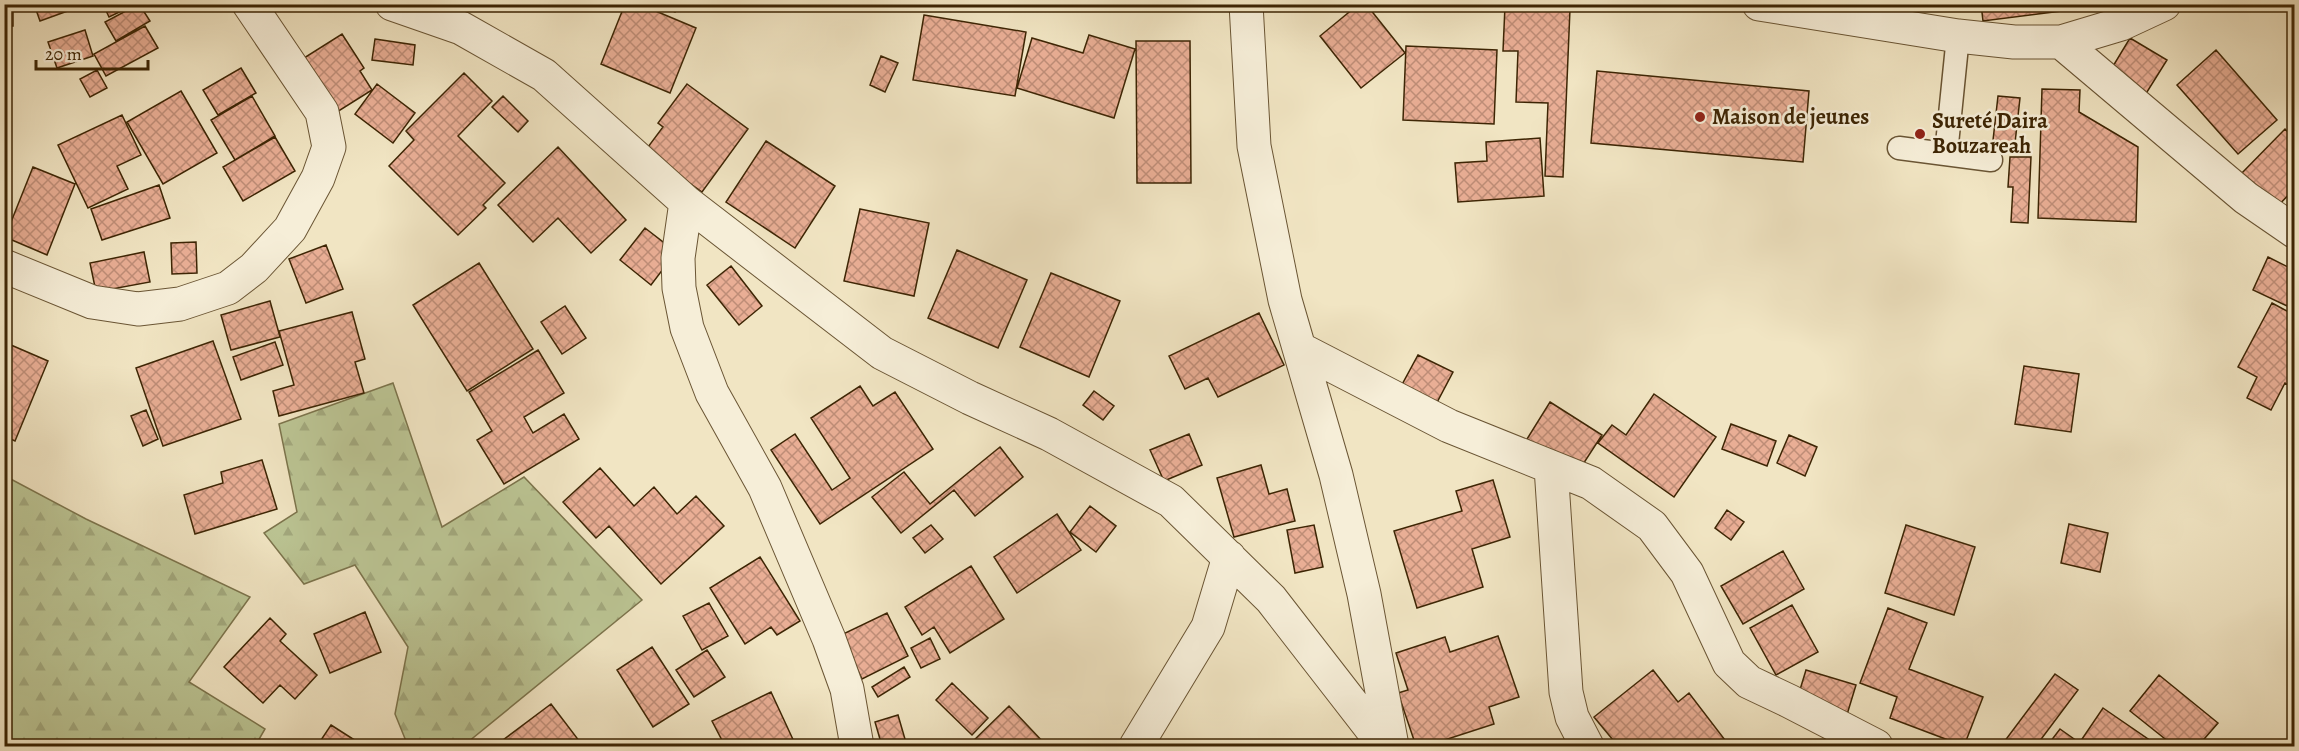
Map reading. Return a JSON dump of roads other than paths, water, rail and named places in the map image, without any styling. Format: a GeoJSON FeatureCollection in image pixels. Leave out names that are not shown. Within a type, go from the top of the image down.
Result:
{"type":"FeatureCollection","features":[{"type":"Feature","properties":{"kind":"street"},"geometry":{"type":"LineString","coordinates":[[4,266],[92,302],[138,309],[180,304],[228,288],[254,268],[290,229],[318,178],[329,147],[322,112],[249,4]]}},
{"type":"Feature","properties":{"kind":"street"},"geometry":{"type":"LineString","coordinates":[[392,4],[461,28],[544,75],[686,202],[882,353],[970,398],[1048,434],[1171,501],[1271,599],[1385,747]]}},
{"type":"Feature","properties":{"kind":"street"},"geometry":{"type":"LineString","coordinates":[[1246,4],[1254,146],[1285,300],[1336,475],[1364,594],[1392,747]]}},
{"type":"Feature","properties":{"kind":"street"},"geometry":{"type":"LineString","coordinates":[[1759,4],[1958,36],[2014,42],[2061,42],[2121,24],[2164,4]]}},
{"type":"Feature","properties":{"kind":"street"},"geometry":{"type":"LineString","coordinates":[[2061,42],[2246,198],[2295,231]]}},
{"type":"Feature","properties":{"kind":"street"},"geometry":{"type":"LineString","coordinates":[[686,202],[678,258],[679,288],[687,328],[712,393],[765,488],[829,639],[847,689],[857,747]]}},
{"type":"Feature","properties":{"kind":"street"},"geometry":{"type":"LineString","coordinates":[[1300,350],[1449,426],[1592,483],[1652,526],[1687,573],[1729,663],[1749,682],[1875,747]]}},
{"type":"Feature","properties":{"kind":"street"},"geometry":{"type":"LineString","coordinates":[[1551,467],[1566,692],[1572,717],[1587,747]]}},
{"type":"Feature","properties":{"kind":"street"},"geometry":{"type":"LineString","coordinates":[[1136,747],[1208,627],[1229,557]]}},
{"type":"Feature","properties":{"kind":"lane"},"geometry":{"type":"LineString","coordinates":[[1946,154],[1958,36]]}},
{"type":"Feature","properties":{"kind":"lane"},"geometry":{"type":"LineString","coordinates":[[1899,148],[1991,160]]}},
{"type":"Feature","properties":{"kind":"place","name":"Maison de jeunes"},"geometry":{"type":"Point","coordinates":[1700,117]}},
{"type":"Feature","properties":{"kind":"place","name":"Sureté Daira Bouzareah"},"geometry":{"type":"Point","coordinates":[1920,134]}}]}
